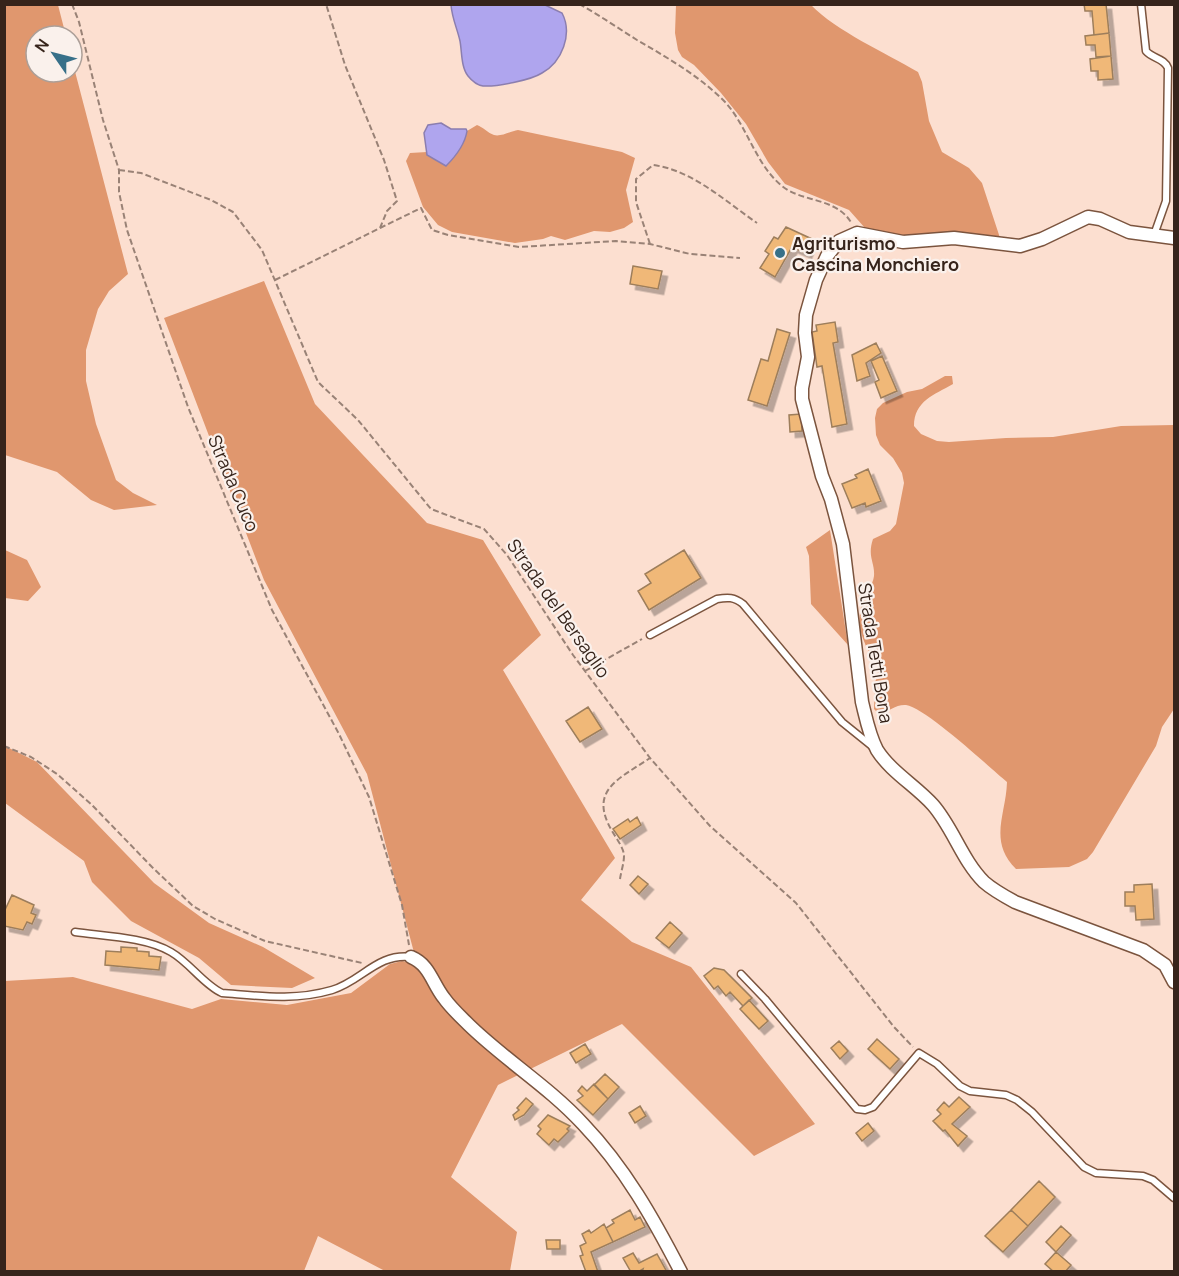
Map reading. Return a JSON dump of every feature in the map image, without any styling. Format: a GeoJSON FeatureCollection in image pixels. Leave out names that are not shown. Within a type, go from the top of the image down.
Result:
{"type":"FeatureCollection","features":[{"type":"Feature","properties":{"kind":"street"},"geometry":{"type":"LineString","coordinates":[[857,233],[903,242],[954,238],[1020,246],[1042,239],[1088,217],[1100,219],[1129,232],[1174,238]]}},
{"type":"Feature","properties":{"kind":"street","name":"Strada Tetti Bona"},"geometry":{"type":"LineString","coordinates":[[857,233],[848,236],[834,246],[816,280],[806,315],[805,333],[808,357],[802,399],[843,544],[862,702],[867,726],[878,751],[933,805],[983,881],[1015,902],[1143,950],[1165,965],[1174,982]]}},
{"type":"Feature","properties":{"kind":"street"},"geometry":{"type":"LineString","coordinates":[[411,957],[420,961],[426,968],[443,998],[469,1025],[560,1102],[605,1148],[626,1173],[648,1208],[681,1272]]}},
{"type":"Feature","properties":{"kind":"lane"},"geometry":{"type":"LineString","coordinates":[[1141,4],[1146,51],[1163,60],[1168,68],[1166,201],[1154,236]]}},
{"type":"Feature","properties":{"kind":"lane"},"geometry":{"type":"LineString","coordinates":[[650,635],[717,599],[736,598],[842,722],[878,751]]}},
{"type":"Feature","properties":{"kind":"lane"},"geometry":{"type":"LineString","coordinates":[[75,932],[140,941],[170,951],[198,972],[213,989],[222,993],[291,998],[313,995],[342,986],[388,957],[401,955],[411,957]]}},
{"type":"Feature","properties":{"kind":"lane"},"geometry":{"type":"LineString","coordinates":[[741,974],[765,999],[857,1109],[865,1110],[873,1107],[920,1053],[937,1064],[960,1086],[970,1091],[1006,1095],[1017,1100],[1032,1112],[1084,1167],[1096,1173],[1143,1176],[1158,1184],[1174,1198]]}},
{"type":"Feature","properties":{"kind":"path","name":"Strada Cuco"},"geometry":{"type":"LineString","coordinates":[[72,4],[79,22],[103,120],[119,170],[119,192],[127,230],[188,407],[272,610],[339,734],[369,796],[402,905],[411,957]]}},
{"type":"Feature","properties":{"kind":"path"},"geometry":{"type":"LineString","coordinates":[[326,4],[345,65],[384,160],[397,201],[387,211],[380,228]]}},
{"type":"Feature","properties":{"kind":"path"},"geometry":{"type":"LineString","coordinates":[[579,4],[661,54],[707,86],[728,105],[771,176],[784,188],[831,205],[843,212],[857,233]]}},
{"type":"Feature","properties":{"kind":"path"},"geometry":{"type":"LineString","coordinates":[[650,244],[636,201],[636,179],[653,165],[670,168],[693,179],[757,223]]}},
{"type":"Feature","properties":{"kind":"path","name":"Strada del Bersaglio"},"geometry":{"type":"LineString","coordinates":[[119,170],[141,173],[211,200],[233,212],[262,250],[318,382],[358,420],[431,509],[484,529],[507,555],[573,656],[650,758],[710,826],[796,903],[894,1028],[920,1053]]}},
{"type":"Feature","properties":{"kind":"path"},"geometry":{"type":"LineString","coordinates":[[274,280],[421,208],[432,230],[448,236],[519,247],[616,241],[650,244],[690,254],[741,258]]}},
{"type":"Feature","properties":{"kind":"path"},"geometry":{"type":"LineString","coordinates":[[585,671],[650,635]]}},
{"type":"Feature","properties":{"kind":"path"},"geometry":{"type":"LineString","coordinates":[[4,746],[31,757],[57,774],[91,804],[193,906],[215,919],[265,941],[356,962],[376,964]]}},
{"type":"Feature","properties":{"kind":"path"},"geometry":{"type":"LineString","coordinates":[[620,879],[624,855],[606,822],[602,808],[603,798],[606,791],[622,777],[650,758]]}},
{"type":"Feature","properties":{"kind":"shaded area"},"geometry":{"type":"Polygon","coordinates":[[[543,4],[562,13],[565,21],[564,47],[555,62],[537,76],[514,82],[483,86],[471,80],[464,68],[451,5],[543,4]]]}},
{"type":"Feature","properties":{"kind":"shaded area"},"geometry":{"type":"Polygon","coordinates":[[[4,5],[58,5],[63,24],[24,24],[24,84],[78,84],[128,274],[109,291],[98,309],[86,350],[86,381],[96,424],[116,480],[133,493],[157,505],[114,510],[91,500],[57,472],[5,455],[4,5]]]}},
{"type":"Feature","properties":{"kind":"shaded area"},"geometry":{"type":"Polygon","coordinates":[[[676,5],[811,5],[847,33],[918,72],[929,121],[942,152],[969,168],[982,183],[1001,241],[900,235],[865,228],[849,210],[785,184],[768,162],[746,124],[721,93],[694,65],[682,57],[678,50],[675,33],[676,5]]]}},
{"type":"Feature","properties":{"kind":"shaded area"},"geometry":{"type":"Polygon","coordinates":[[[441,123],[451,129],[466,129],[467,131],[459,150],[446,166],[427,155],[424,133],[428,125],[441,123]]]}},
{"type":"Feature","properties":{"kind":"shaded area"},"geometry":{"type":"Polygon","coordinates":[[[477,125],[494,135],[503,135],[518,130],[622,152],[635,158],[626,190],[633,222],[624,228],[610,232],[594,231],[565,240],[551,236],[515,243],[452,232],[438,225],[423,207],[406,161],[410,153],[427,152],[428,155],[467,134],[467,131],[477,125]]]}},
{"type":"Feature","properties":{"kind":"shaded area"},"geometry":{"type":"Polygon","coordinates":[[[264,281],[315,404],[427,523],[483,540],[541,635],[503,670],[615,858],[581,900],[632,942],[691,967],[815,1124],[754,1156],[622,1024],[498,1085],[451,1177],[517,1232],[510,1271],[385,1271],[318,1236],[304,1271],[5,1272],[5,981],[73,977],[192,1009],[221,999],[287,1005],[351,993],[390,964],[402,961],[417,964],[367,774],[264,580],[164,318],[264,281]]]}},
{"type":"Feature","properties":{"kind":"shaded area"},"geometry":{"type":"Polygon","coordinates":[[[945,376],[952,376],[953,384],[926,400],[917,410],[915,417],[914,426],[921,434],[937,441],[1053,437],[1121,426],[1174,425],[1174,709],[1162,727],[1156,746],[1093,852],[1087,859],[1069,867],[1016,869],[1008,859],[1001,838],[1007,782],[928,716],[906,705],[893,708],[880,715],[874,709],[875,683],[879,668],[862,637],[860,611],[874,576],[871,555],[873,539],[890,531],[896,524],[904,483],[902,473],[893,458],[880,445],[876,435],[875,418],[877,409],[883,403],[907,392],[922,389],[945,376]]]}},
{"type":"Feature","properties":{"kind":"shaded area"},"geometry":{"type":"Polygon","coordinates":[[[830,530],[848,645],[811,604],[809,556],[806,547],[830,530]]]}},
{"type":"Feature","properties":{"kind":"shaded area"},"geometry":{"type":"Polygon","coordinates":[[[5,550],[27,560],[41,587],[28,601],[5,598],[5,550]]]}},
{"type":"Feature","properties":{"kind":"shaded area"},"geometry":{"type":"Polygon","coordinates":[[[5,746],[37,762],[154,883],[209,923],[263,947],[315,978],[292,988],[231,985],[199,958],[131,921],[92,882],[84,861],[5,803],[5,746]]]}},
{"type":"Feature","properties":{"kind":"building"},"geometry":{"type":"Polygon","coordinates":[[[1084,4],[1106,4],[1109,33],[1094,35],[1092,11],[1085,11],[1084,4]]]}},
{"type":"Feature","properties":{"kind":"building"},"geometry":{"type":"Polygon","coordinates":[[[1109,33],[1111,56],[1096,57],[1095,45],[1086,45],[1085,36],[1109,33]]]}},
{"type":"Feature","properties":{"kind":"building"},"geometry":{"type":"Polygon","coordinates":[[[1111,56],[1113,79],[1098,80],[1098,71],[1091,71],[1090,59],[1111,56]]]}},
{"type":"Feature","properties":{"kind":"building"},"geometry":{"type":"Polygon","coordinates":[[[786,227],[812,239],[806,253],[792,247],[775,277],[760,268],[769,254],[765,251],[774,237],[778,239],[786,227]]]}},
{"type":"Feature","properties":{"kind":"building"},"geometry":{"type":"Polygon","coordinates":[[[633,266],[662,271],[658,289],[630,284],[633,266]]]}},
{"type":"Feature","properties":{"kind":"building"},"geometry":{"type":"Polygon","coordinates":[[[835,322],[838,342],[833,343],[847,424],[832,427],[822,366],[817,367],[812,332],[817,331],[816,325],[835,322]]]}},
{"type":"Feature","properties":{"kind":"building"},"geometry":{"type":"Polygon","coordinates":[[[777,329],[790,333],[767,406],[748,400],[761,359],[768,361],[777,329]]]}},
{"type":"Feature","properties":{"kind":"building"},"geometry":{"type":"Polygon","coordinates":[[[876,343],[881,353],[866,363],[870,376],[857,381],[852,355],[876,343]]]}},
{"type":"Feature","properties":{"kind":"building"},"geometry":{"type":"Polygon","coordinates":[[[882,356],[897,391],[881,398],[875,382],[879,380],[871,361],[882,356]]]}},
{"type":"Feature","properties":{"kind":"building"},"geometry":{"type":"Polygon","coordinates":[[[801,414],[802,431],[790,432],[789,415],[801,414]]]}},
{"type":"Feature","properties":{"kind":"building"},"geometry":{"type":"Polygon","coordinates":[[[868,469],[881,501],[866,507],[865,503],[852,508],[842,484],[857,478],[855,475],[868,469]]]}},
{"type":"Feature","properties":{"kind":"building"},"geometry":{"type":"Polygon","coordinates":[[[684,550],[701,578],[649,610],[638,591],[651,583],[645,574],[684,550]]]}},
{"type":"Feature","properties":{"kind":"building"},"geometry":{"type":"Polygon","coordinates":[[[588,707],[602,729],[580,742],[566,721],[588,707]]]}},
{"type":"Feature","properties":{"kind":"building"},"geometry":{"type":"Polygon","coordinates":[[[637,817],[641,825],[620,839],[613,829],[628,819],[630,822],[637,817]]]}},
{"type":"Feature","properties":{"kind":"building"},"geometry":{"type":"Polygon","coordinates":[[[638,876],[648,884],[639,894],[630,885],[638,876]]]}},
{"type":"Feature","properties":{"kind":"building"},"geometry":{"type":"Polygon","coordinates":[[[1152,884],[1154,919],[1136,920],[1135,906],[1125,906],[1125,892],[1134,892],[1134,885],[1152,884]]]}},
{"type":"Feature","properties":{"kind":"building"},"geometry":{"type":"Polygon","coordinates":[[[12,895],[34,905],[31,913],[36,915],[32,924],[27,922],[23,930],[4,926],[4,912],[12,895]]]}},
{"type":"Feature","properties":{"kind":"building"},"geometry":{"type":"Polygon","coordinates":[[[670,922],[682,933],[669,948],[656,938],[670,922]]]}},
{"type":"Feature","properties":{"kind":"building"},"geometry":{"type":"Polygon","coordinates":[[[121,947],[137,948],[137,951],[149,952],[149,956],[161,957],[159,970],[105,965],[106,951],[121,952],[121,947]]]}},
{"type":"Feature","properties":{"kind":"building"},"geometry":{"type":"Polygon","coordinates":[[[714,968],[724,970],[752,998],[743,1006],[730,992],[726,996],[718,986],[714,989],[704,976],[714,968]]]}},
{"type":"Feature","properties":{"kind":"building"},"geometry":{"type":"Polygon","coordinates":[[[749,1000],[768,1021],[759,1029],[740,1009],[749,1000]]]}},
{"type":"Feature","properties":{"kind":"building"},"geometry":{"type":"Polygon","coordinates":[[[877,1039],[899,1059],[890,1069],[868,1049],[877,1039]]]}},
{"type":"Feature","properties":{"kind":"building"},"geometry":{"type":"Polygon","coordinates":[[[839,1041],[848,1051],[840,1059],[831,1048],[839,1041]]]}},
{"type":"Feature","properties":{"kind":"building"},"geometry":{"type":"Polygon","coordinates":[[[585,1044],[591,1054],[576,1063],[570,1053],[585,1044]]]}},
{"type":"Feature","properties":{"kind":"building"},"geometry":{"type":"Polygon","coordinates":[[[605,1074],[619,1087],[608,1099],[594,1085],[605,1074]]]}},
{"type":"Feature","properties":{"kind":"building"},"geometry":{"type":"Polygon","coordinates":[[[594,1084],[608,1099],[593,1115],[577,1100],[583,1096],[578,1091],[582,1086],[587,1091],[594,1084]]]}},
{"type":"Feature","properties":{"kind":"building"},"geometry":{"type":"Polygon","coordinates":[[[959,1097],[970,1107],[952,1124],[967,1136],[958,1146],[945,1130],[943,1131],[933,1121],[941,1114],[937,1110],[944,1102],[949,1107],[959,1097]]]}},
{"type":"Feature","properties":{"kind":"building"},"geometry":{"type":"Polygon","coordinates":[[[526,1098],[533,1104],[524,1115],[515,1120],[513,1115],[526,1098]]]}},
{"type":"Feature","properties":{"kind":"building"},"geometry":{"type":"Polygon","coordinates":[[[640,1106],[646,1116],[635,1123],[629,1113],[640,1106]]]}},
{"type":"Feature","properties":{"kind":"building"},"geometry":{"type":"Polygon","coordinates":[[[548,1115],[570,1126],[567,1129],[569,1131],[558,1142],[554,1139],[549,1145],[537,1134],[541,1129],[538,1126],[548,1115]]]}},
{"type":"Feature","properties":{"kind":"building"},"geometry":{"type":"Polygon","coordinates":[[[868,1123],[874,1131],[862,1141],[856,1133],[868,1123]]]}},
{"type":"Feature","properties":{"kind":"building"},"geometry":{"type":"Polygon","coordinates":[[[1039,1181],[1055,1197],[1028,1226],[1011,1210],[1039,1181]]]}},
{"type":"Feature","properties":{"kind":"building"},"geometry":{"type":"Polygon","coordinates":[[[630,1210],[635,1220],[640,1217],[645,1227],[613,1242],[606,1228],[614,1223],[612,1220],[630,1210]]]}},
{"type":"Feature","properties":{"kind":"building"},"geometry":{"type":"Polygon","coordinates":[[[1011,1210],[1028,1226],[1003,1252],[985,1236],[1011,1210]]]}},
{"type":"Feature","properties":{"kind":"building"},"geometry":{"type":"Polygon","coordinates":[[[604,1224],[613,1242],[591,1252],[598,1272],[586,1272],[580,1256],[583,1255],[580,1246],[586,1243],[582,1234],[589,1230],[591,1233],[604,1224]]]}},
{"type":"Feature","properties":{"kind":"building"},"geometry":{"type":"Polygon","coordinates":[[[1061,1226],[1071,1235],[1056,1252],[1046,1242],[1061,1226]]]}},
{"type":"Feature","properties":{"kind":"building"},"geometry":{"type":"Polygon","coordinates":[[[546,1240],[560,1240],[560,1249],[547,1249],[546,1240]]]}},
{"type":"Feature","properties":{"kind":"building"},"geometry":{"type":"Polygon","coordinates":[[[1056,1252],[1071,1265],[1065,1272],[1054,1272],[1045,1264],[1056,1252]]]}},
{"type":"Feature","properties":{"kind":"building"},"geometry":{"type":"Polygon","coordinates":[[[633,1253],[639,1263],[657,1254],[667,1272],[642,1272],[643,1269],[631,1272],[623,1258],[633,1253]]]}},
{"type":"Feature","properties":{"kind":"place","name":"Agriturismo Cascina Monchiero"},"geometry":{"type":"Point","coordinates":[780,253]}}]}
